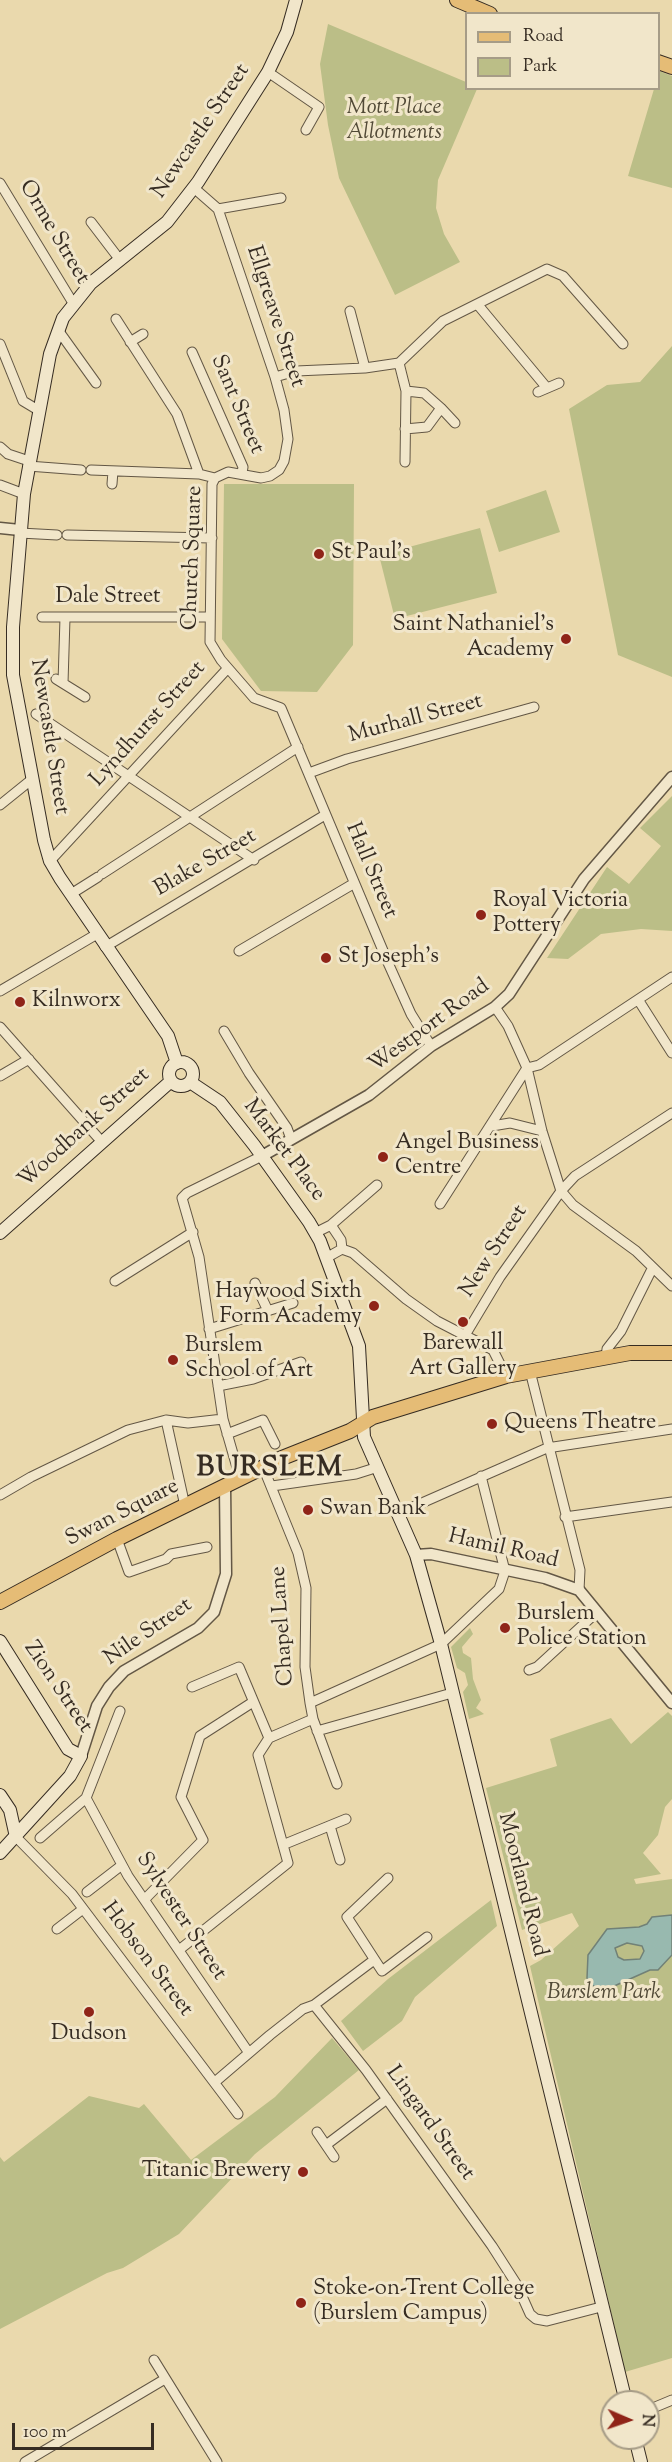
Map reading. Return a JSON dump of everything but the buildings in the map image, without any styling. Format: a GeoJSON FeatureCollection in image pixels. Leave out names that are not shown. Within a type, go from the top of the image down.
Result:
{"type":"FeatureCollection","features":[{"type":"Feature","properties":{"kind":"main road","name":"Newcastle Street"},"geometry":{"type":"LineString","coordinates":[[177,1063],[168,1036],[105,946],[50,861],[31,780],[13,675],[13,627],[24,494],[38,410],[58,330],[73,303],[91,283],[167,222],[194,188],[268,72],[287,32],[296,0]]}},
{"type":"Feature","properties":{"kind":"main road"},"geometry":{"type":"LineString","coordinates":[[457,0],[485,12]]}},
{"type":"Feature","properties":{"kind":"main road"},"geometry":{"type":"LineString","coordinates":[[177,1063],[185,1063],[190,1067],[193,1075],[190,1082],[180,1086],[171,1081],[169,1071],[177,1063]]}},
{"type":"Feature","properties":{"kind":"main road","name":"Woodbank Street"},"geometry":{"type":"LineString","coordinates":[[0,1233],[171,1081]]}},
{"type":"Feature","properties":{"kind":"main road","name":"Market Place"},"geometry":{"type":"LineString","coordinates":[[190,1082],[219,1102],[262,1156],[315,1233],[359,1346],[363,1421]]}},
{"type":"Feature","properties":{"kind":"main road","name":"Swan Square"},"geometry":{"type":"LineString","coordinates":[[0,1602],[117,1539],[263,1467],[350,1431],[363,1421],[506,1376],[630,1353],[672,1353]]}},
{"type":"Feature","properties":{"kind":"main road","name":"Moorland Road"},"geometry":{"type":"LineString","coordinates":[[363,1421],[364,1437],[375,1468],[399,1513],[416,1555],[441,1644],[623,2390]]}},
{"type":"Feature","properties":{"kind":"main road","name":"Zion Street"},"geometry":{"type":"LineString","coordinates":[[0,1641],[68,1749],[81,1756]]}},
{"type":"Feature","properties":{"kind":"main road","name":"Nile Street"},"geometry":{"type":"LineString","coordinates":[[0,1853],[70,1776],[81,1756]]}},
{"type":"Feature","properties":{"kind":"main road"},"geometry":{"type":"LineString","coordinates":[[0,1794],[10,1810],[16,1837]]}},
{"type":"Feature","properties":{"kind":"main road"},"geometry":{"type":"LineString","coordinates":[[10,1810],[19,1816],[32,1818]]}},
{"type":"Feature","properties":{"kind":"street"},"geometry":{"type":"LineString","coordinates":[[268,72],[319,107],[306,130]]}},
{"type":"Feature","properties":{"kind":"street","name":"Orme Street"},"geometry":{"type":"LineString","coordinates":[[0,183],[73,303]]}},
{"type":"Feature","properties":{"kind":"street"},"geometry":{"type":"LineString","coordinates":[[194,188],[218,209],[281,198]]}},
{"type":"Feature","properties":{"kind":"street","name":"Ellgreave Street"},"geometry":{"type":"LineString","coordinates":[[218,209],[284,410],[288,440],[284,461],[279,470]]}},
{"type":"Feature","properties":{"kind":"street"},"geometry":{"type":"LineString","coordinates":[[91,222],[120,260]]}},
{"type":"Feature","properties":{"kind":"street"},"geometry":{"type":"LineString","coordinates":[[274,377],[296,371],[365,368],[399,363],[443,321],[547,269],[563,276],[620,341],[608,345]]}},
{"type":"Feature","properties":{"kind":"street"},"geometry":{"type":"LineString","coordinates":[[478,305],[542,390],[559,383]]}},
{"type":"Feature","properties":{"kind":"street"},"geometry":{"type":"LineString","coordinates":[[354,316],[365,368]]}},
{"type":"Feature","properties":{"kind":"street"},"geometry":{"type":"LineString","coordinates":[[116,320],[177,414],[199,474]]}},
{"type":"Feature","properties":{"kind":"street"},"geometry":{"type":"LineString","coordinates":[[58,330],[96,383]]}},
{"type":"Feature","properties":{"kind":"street"},"geometry":{"type":"LineString","coordinates":[[130,342],[142,334]]}},
{"type":"Feature","properties":{"kind":"street"},"geometry":{"type":"LineString","coordinates":[[0,344],[23,401],[38,410]]}},
{"type":"Feature","properties":{"kind":"street","name":"Sant Street"},"geometry":{"type":"LineString","coordinates":[[192,352],[243,467],[242,473]]}},
{"type":"Feature","properties":{"kind":"street"},"geometry":{"type":"LineString","coordinates":[[399,363],[406,391],[405,462]]}},
{"type":"Feature","properties":{"kind":"street"},"geometry":{"type":"LineString","coordinates":[[406,391],[424,393],[455,423]]}},
{"type":"Feature","properties":{"kind":"street"},"geometry":{"type":"LineString","coordinates":[[405,429],[427,427],[441,408]]}},
{"type":"Feature","properties":{"kind":"street"},"geometry":{"type":"LineString","coordinates":[[0,447],[29,463],[86,470],[199,474],[214,478]]}},
{"type":"Feature","properties":{"kind":"street","name":"Church Square"},"geometry":{"type":"LineString","coordinates":[[279,470],[270,476],[261,478],[228,472],[214,478],[212,484],[210,642],[228,668],[254,698],[281,708]]}},
{"type":"Feature","properties":{"kind":"street"},"geometry":{"type":"LineString","coordinates":[[112,484],[113,471]]}},
{"type":"Feature","properties":{"kind":"street"},"geometry":{"type":"LineString","coordinates":[[0,485],[24,494]]}},
{"type":"Feature","properties":{"kind":"street"},"geometry":{"type":"LineString","coordinates":[[0,528],[62,535],[212,538]]}},
{"type":"Feature","properties":{"kind":"street","name":"Dale Street"},"geometry":{"type":"LineString","coordinates":[[42,617],[210,617]]}},
{"type":"Feature","properties":{"kind":"street"},"geometry":{"type":"LineString","coordinates":[[65,618],[59,681],[84,698]]}},
{"type":"Feature","properties":{"kind":"street","name":"Lyndhurst Street"},"geometry":{"type":"LineString","coordinates":[[50,861],[228,668]]}},
{"type":"Feature","properties":{"kind":"street","name":"Murhall Street"},"geometry":{"type":"LineString","coordinates":[[309,773],[347,759],[534,707]]}},
{"type":"Feature","properties":{"kind":"street","name":"Hall Street"},"geometry":{"type":"LineString","coordinates":[[281,708],[411,1014],[431,1046]]}},
{"type":"Feature","properties":{"kind":"street"},"geometry":{"type":"LineString","coordinates":[[36,714],[254,860]]}},
{"type":"Feature","properties":{"kind":"street"},"geometry":{"type":"LineString","coordinates":[[71,894],[298,747]]}},
{"type":"Feature","properties":{"kind":"street","name":"Westport Road"},"geometry":{"type":"LineString","coordinates":[[262,1156],[369,1095],[431,1046],[495,1007],[522,978],[584,879],[672,777]]}},
{"type":"Feature","properties":{"kind":"street"},"geometry":{"type":"LineString","coordinates":[[0,805],[31,780]]}},
{"type":"Feature","properties":{"kind":"street","name":"Blake Street"},"geometry":{"type":"LineString","coordinates":[[105,946],[254,860],[326,815]]}},
{"type":"Feature","properties":{"kind":"street"},"geometry":{"type":"LineString","coordinates":[[239,951],[354,884]]}},
{"type":"Feature","properties":{"kind":"street"},"geometry":{"type":"LineString","coordinates":[[0,991],[98,934]]}},
{"type":"Feature","properties":{"kind":"street"},"geometry":{"type":"LineString","coordinates":[[440,1204],[450,1197],[528,1068],[539,1065],[672,978]]}},
{"type":"Feature","properties":{"kind":"street"},"geometry":{"type":"LineString","coordinates":[[639,1001],[672,1053]]}},
{"type":"Feature","properties":{"kind":"street"},"geometry":{"type":"LineString","coordinates":[[495,1007],[508,1026],[528,1068],[542,1131],[561,1191],[573,1205],[636,1251],[672,1286]]}},
{"type":"Feature","properties":{"kind":"street"},"geometry":{"type":"LineString","coordinates":[[0,1027],[102,1142]]}},
{"type":"Feature","properties":{"kind":"street"},"geometry":{"type":"LineString","coordinates":[[224,1030],[239,1058],[287,1128],[291,1139]]}},
{"type":"Feature","properties":{"kind":"street"},"geometry":{"type":"LineString","coordinates":[[0,1076],[29,1059]]}},
{"type":"Feature","properties":{"kind":"street","name":"New Street"},"geometry":{"type":"LineString","coordinates":[[464,1337],[500,1277],[561,1191],[575,1176],[672,1113]]}},
{"type":"Feature","properties":{"kind":"street"},"geometry":{"type":"LineString","coordinates":[[492,1126],[510,1124],[542,1131]]}},
{"type":"Feature","properties":{"kind":"street"},"geometry":{"type":"LineString","coordinates":[[240,1478],[223,1419],[193,1232],[182,1198],[262,1156]]}},
{"type":"Feature","properties":{"kind":"street"},"geometry":{"type":"LineString","coordinates":[[315,1233],[331,1225],[377,1185]]}},
{"type":"Feature","properties":{"kind":"street"},"geometry":{"type":"LineString","coordinates":[[331,1225],[341,1240],[342,1249]]}},
{"type":"Feature","properties":{"kind":"street"},"geometry":{"type":"LineString","coordinates":[[126,1287],[118,1280],[193,1232]]}},
{"type":"Feature","properties":{"kind":"street"},"geometry":{"type":"LineString","coordinates":[[326,1258],[342,1249],[353,1253],[405,1299],[464,1337],[493,1350],[506,1376]]}},
{"type":"Feature","properties":{"kind":"street"},"geometry":{"type":"LineString","coordinates":[[606,1358],[607,1349],[621,1331],[652,1269]]}},
{"type":"Feature","properties":{"kind":"street"},"geometry":{"type":"LineString","coordinates":[[255,1283],[268,1311]]}},
{"type":"Feature","properties":{"kind":"street"},"geometry":{"type":"LineString","coordinates":[[209,1329],[293,1303]]}},
{"type":"Feature","properties":{"kind":"street"},"geometry":{"type":"LineString","coordinates":[[218,1386],[253,1379],[301,1362]]}},
{"type":"Feature","properties":{"kind":"street"},"geometry":{"type":"LineString","coordinates":[[530,1371],[547,1448],[580,1570],[579,1590]]}},
{"type":"Feature","properties":{"kind":"street"},"geometry":{"type":"LineString","coordinates":[[0,1495],[128,1430],[166,1420],[188,1423],[223,1419]]}},
{"type":"Feature","properties":{"kind":"street"},"geometry":{"type":"LineString","coordinates":[[166,1420],[185,1506]]}},
{"type":"Feature","properties":{"kind":"street"},"geometry":{"type":"LineString","coordinates":[[227,1434],[263,1420],[275,1444]]}},
{"type":"Feature","properties":{"kind":"street"},"geometry":{"type":"LineString","coordinates":[[399,1513],[547,1448],[672,1430]]}},
{"type":"Feature","properties":{"kind":"street","name":"Chapel Lane"},"geometry":{"type":"LineString","coordinates":[[263,1467],[298,1553],[306,1588],[305,1667],[310,1703],[313,1719],[337,1784]]}},
{"type":"Feature","properties":{"kind":"street"},"geometry":{"type":"LineString","coordinates":[[272,1486],[357,1474],[375,1468]]}},
{"type":"Feature","properties":{"kind":"street"},"geometry":{"type":"LineString","coordinates":[[310,1703],[441,1644],[501,1584],[505,1571],[482,1476]]}},
{"type":"Feature","properties":{"kind":"street","name":"Nile Street"},"geometry":{"type":"LineString","coordinates":[[81,1756],[102,1695],[124,1671],[208,1620],[221,1597],[227,1544],[225,1486]]}},
{"type":"Feature","properties":{"kind":"street"},"geometry":{"type":"LineString","coordinates":[[565,1517],[672,1502]]}},
{"type":"Feature","properties":{"kind":"street"},"geometry":{"type":"LineString","coordinates":[[117,1539],[129,1572],[166,1559],[171,1554],[207,1547]]}},
{"type":"Feature","properties":{"kind":"street","name":"Hamil Road"},"geometry":{"type":"LineString","coordinates":[[416,1555],[431,1554],[553,1580],[579,1590],[672,1703]]}},
{"type":"Feature","properties":{"kind":"street"},"geometry":{"type":"LineString","coordinates":[[529,1670],[537,1667],[597,1612]]}},
{"type":"Feature","properties":{"kind":"street"},"geometry":{"type":"LineString","coordinates":[[192,1687],[238,1667],[269,1738]]}},
{"type":"Feature","properties":{"kind":"street"},"geometry":{"type":"LineString","coordinates":[[317,1731],[452,1694]]}},
{"type":"Feature","properties":{"kind":"street"},"geometry":{"type":"LineString","coordinates":[[145,1899],[203,1840],[181,1797],[200,1736],[253,1702]]}},
{"type":"Feature","properties":{"kind":"street"},"geometry":{"type":"LineString","coordinates":[[40,1838],[86,1798],[120,1711]]}},
{"type":"Feature","properties":{"kind":"street"},"geometry":{"type":"LineString","coordinates":[[179,1950],[288,1863],[285,1844],[258,1755],[269,1738],[313,1719]]}},
{"type":"Feature","properties":{"kind":"street","name":"Sylvester Street"},"geometry":{"type":"LineString","coordinates":[[86,1798],[122,1865],[249,2053]]}},
{"type":"Feature","properties":{"kind":"street"},"geometry":{"type":"LineString","coordinates":[[285,1844],[346,1819]]}},
{"type":"Feature","properties":{"kind":"street"},"geometry":{"type":"LineString","coordinates":[[330,1826],[340,1860]]}},
{"type":"Feature","properties":{"kind":"street","name":"Hobson Street"},"geometry":{"type":"LineString","coordinates":[[16,1837],[57,1877],[238,2114]]}},
{"type":"Feature","properties":{"kind":"street"},"geometry":{"type":"LineString","coordinates":[[87,1892],[122,1865]]}},
{"type":"Feature","properties":{"kind":"street"},"geometry":{"type":"LineString","coordinates":[[388,1878],[347,1917],[374,1960],[382,1971],[427,1937]]}},
{"type":"Feature","properties":{"kind":"street"},"geometry":{"type":"LineString","coordinates":[[57,1929],[83,1910]]}},
{"type":"Feature","properties":{"kind":"street"},"geometry":{"type":"LineString","coordinates":[[215,2082],[303,2009],[314,2005],[374,1960]]}},
{"type":"Feature","properties":{"kind":"street","name":"Lingard Street"},"geometry":{"type":"LineString","coordinates":[[314,2005],[387,2099],[492,2246],[517,2285],[530,2314],[536,2319],[547,2321],[601,2307]]}},
{"type":"Feature","properties":{"kind":"street"},"geometry":{"type":"LineString","coordinates":[[326,2145],[387,2099]]}},
{"type":"Feature","properties":{"kind":"street"},"geometry":{"type":"LineString","coordinates":[[317,2132],[334,2157]]}},
{"type":"Feature","properties":{"kind":"street"},"geometry":{"type":"LineString","coordinates":[[154,2360],[217,2462]]}},
{"type":"Feature","properties":{"kind":"street"},"geometry":{"type":"LineString","coordinates":[[25,2462],[165,2379]]}},
{"type":"Feature","properties":{"kind":"green space","name":"Mott Place Allotments"},"geometry":{"type":"Polygon","coordinates":[[[328,24],[465,82],[465,90],[477,90],[438,180],[436,208],[444,234],[460,262],[395,295],[339,178],[328,125],[320,64],[328,24]]]}},
{"type":"Feature","properties":{"kind":"green space"},"geometry":{"type":"Polygon","coordinates":[[[660,71],[672,76],[672,188],[628,176],[654,90],[660,90],[660,71]]]}},
{"type":"Feature","properties":{"kind":"green space"},"geometry":{"type":"Polygon","coordinates":[[[672,346],[672,677],[618,655],[569,409],[607,385],[640,382],[672,346]]]}},
{"type":"Feature","properties":{"kind":"green space"},"geometry":{"type":"Polygon","coordinates":[[[224,484],[354,484],[353,645],[317,692],[261,691],[222,639],[224,484]]]}},
{"type":"Feature","properties":{"kind":"green space"},"geometry":{"type":"Polygon","coordinates":[[[546,490],[560,532],[499,552],[486,511],[546,490]]]}},
{"type":"Feature","properties":{"kind":"green space"},"geometry":{"type":"Polygon","coordinates":[[[480,528],[497,593],[395,619],[379,555],[480,528]]]}},
{"type":"Feature","properties":{"kind":"green space"},"geometry":{"type":"Polygon","coordinates":[[[672,796],[672,931],[641,929],[601,934],[568,959],[547,958],[607,867],[629,884],[661,846],[640,828],[672,796]]]}},
{"type":"Feature","properties":{"kind":"green space"},"geometry":{"type":"Polygon","coordinates":[[[470,1628],[473,1634],[462,1647],[463,1653],[471,1658],[473,1679],[481,1700],[476,1708],[484,1714],[469,1719],[463,1692],[468,1685],[465,1673],[457,1668],[451,1647],[470,1628]]]}},
{"type":"Feature","properties":{"kind":"green space","name":"Burslem Park"},"geometry":{"type":"Polygon","coordinates":[[[668,1712],[672,1716],[672,1799],[665,1807],[658,1835],[643,1853],[661,1874],[634,1879],[636,1884],[672,1879],[672,2358],[625,2372],[530,1966],[541,1960],[579,1926],[572,1913],[522,1930],[486,1788],[557,1766],[550,1739],[611,1718],[631,1744],[668,1712]]]}},
{"type":"Feature","properties":{"kind":"green space"},"geometry":{"type":"Polygon","coordinates":[[[491,1900],[497,1926],[415,1997],[402,2021],[363,2051],[341,2021],[388,1979],[491,1900]]]}},
{"type":"Feature","properties":{"kind":"green space"},"geometry":{"type":"Polygon","coordinates":[[[332,2038],[359,2070],[255,2154],[179,2234],[123,2268],[107,2273],[0,2329],[0,2157],[4,2162],[89,2096],[139,2108],[144,2104],[191,2160],[275,2097],[332,2038]]]}},
{"type":"Feature","properties":{"kind":"water"},"geometry":{"type":"Polygon","coordinates":[[[672,1915],[672,1955],[658,1970],[650,1970],[612,1987],[597,1988],[590,1984],[587,1978],[588,1955],[607,1929],[639,1927],[647,1924],[652,1917],[672,1915]],[[627,1943],[615,1948],[618,1957],[624,1960],[640,1959],[644,1951],[642,1946],[627,1943]]]}},
{"type":"Feature","properties":{"kind":"place","name":"St Paul's"},"geometry":{"type":"Point","coordinates":[319,554]}},
{"type":"Feature","properties":{"kind":"place","name":"Saint Nathaniel's Academy"},"geometry":{"type":"Point","coordinates":[566,639]}},
{"type":"Feature","properties":{"kind":"place","name":"Royal Victoria Pottery"},"geometry":{"type":"Point","coordinates":[481,915]}},
{"type":"Feature","properties":{"kind":"place","name":"St Joseph's"},"geometry":{"type":"Point","coordinates":[326,958]}},
{"type":"Feature","properties":{"kind":"place","name":"Kilnworx"},"geometry":{"type":"Point","coordinates":[20,1002]}},
{"type":"Feature","properties":{"kind":"place","name":"Angel Business Centre"},"geometry":{"type":"Point","coordinates":[383,1157]}},
{"type":"Feature","properties":{"kind":"place","name":"Haywood Sixth Form Academy"},"geometry":{"type":"Point","coordinates":[374,1306]}},
{"type":"Feature","properties":{"kind":"place","name":"Barewall Art Gallery"},"geometry":{"type":"Point","coordinates":[463,1322]}},
{"type":"Feature","properties":{"kind":"place","name":"Burslem School of Art"},"geometry":{"type":"Point","coordinates":[173,1360]}},
{"type":"Feature","properties":{"kind":"place","name":"Queens Theatre"},"geometry":{"type":"Point","coordinates":[492,1424]}},
{"type":"Feature","properties":{"kind":"place","name":"Swan Bank"},"geometry":{"type":"Point","coordinates":[308,1510]}},
{"type":"Feature","properties":{"kind":"place","name":"Burslem Police Station"},"geometry":{"type":"Point","coordinates":[505,1628]}},
{"type":"Feature","properties":{"kind":"place","name":"Dudson"},"geometry":{"type":"Point","coordinates":[89,2012]}},
{"type":"Feature","properties":{"kind":"place","name":"Titanic Brewery"},"geometry":{"type":"Point","coordinates":[303,2172]}},
{"type":"Feature","properties":{"kind":"place","name":"Stoke-on-Trent College (Burslem Campus)"},"geometry":{"type":"Point","coordinates":[301,2303]}},
{"type":"Feature","properties":{"kind":"district","name":"BURSLEM"},"geometry":{"type":"Point","coordinates":[270,1470]}}]}
